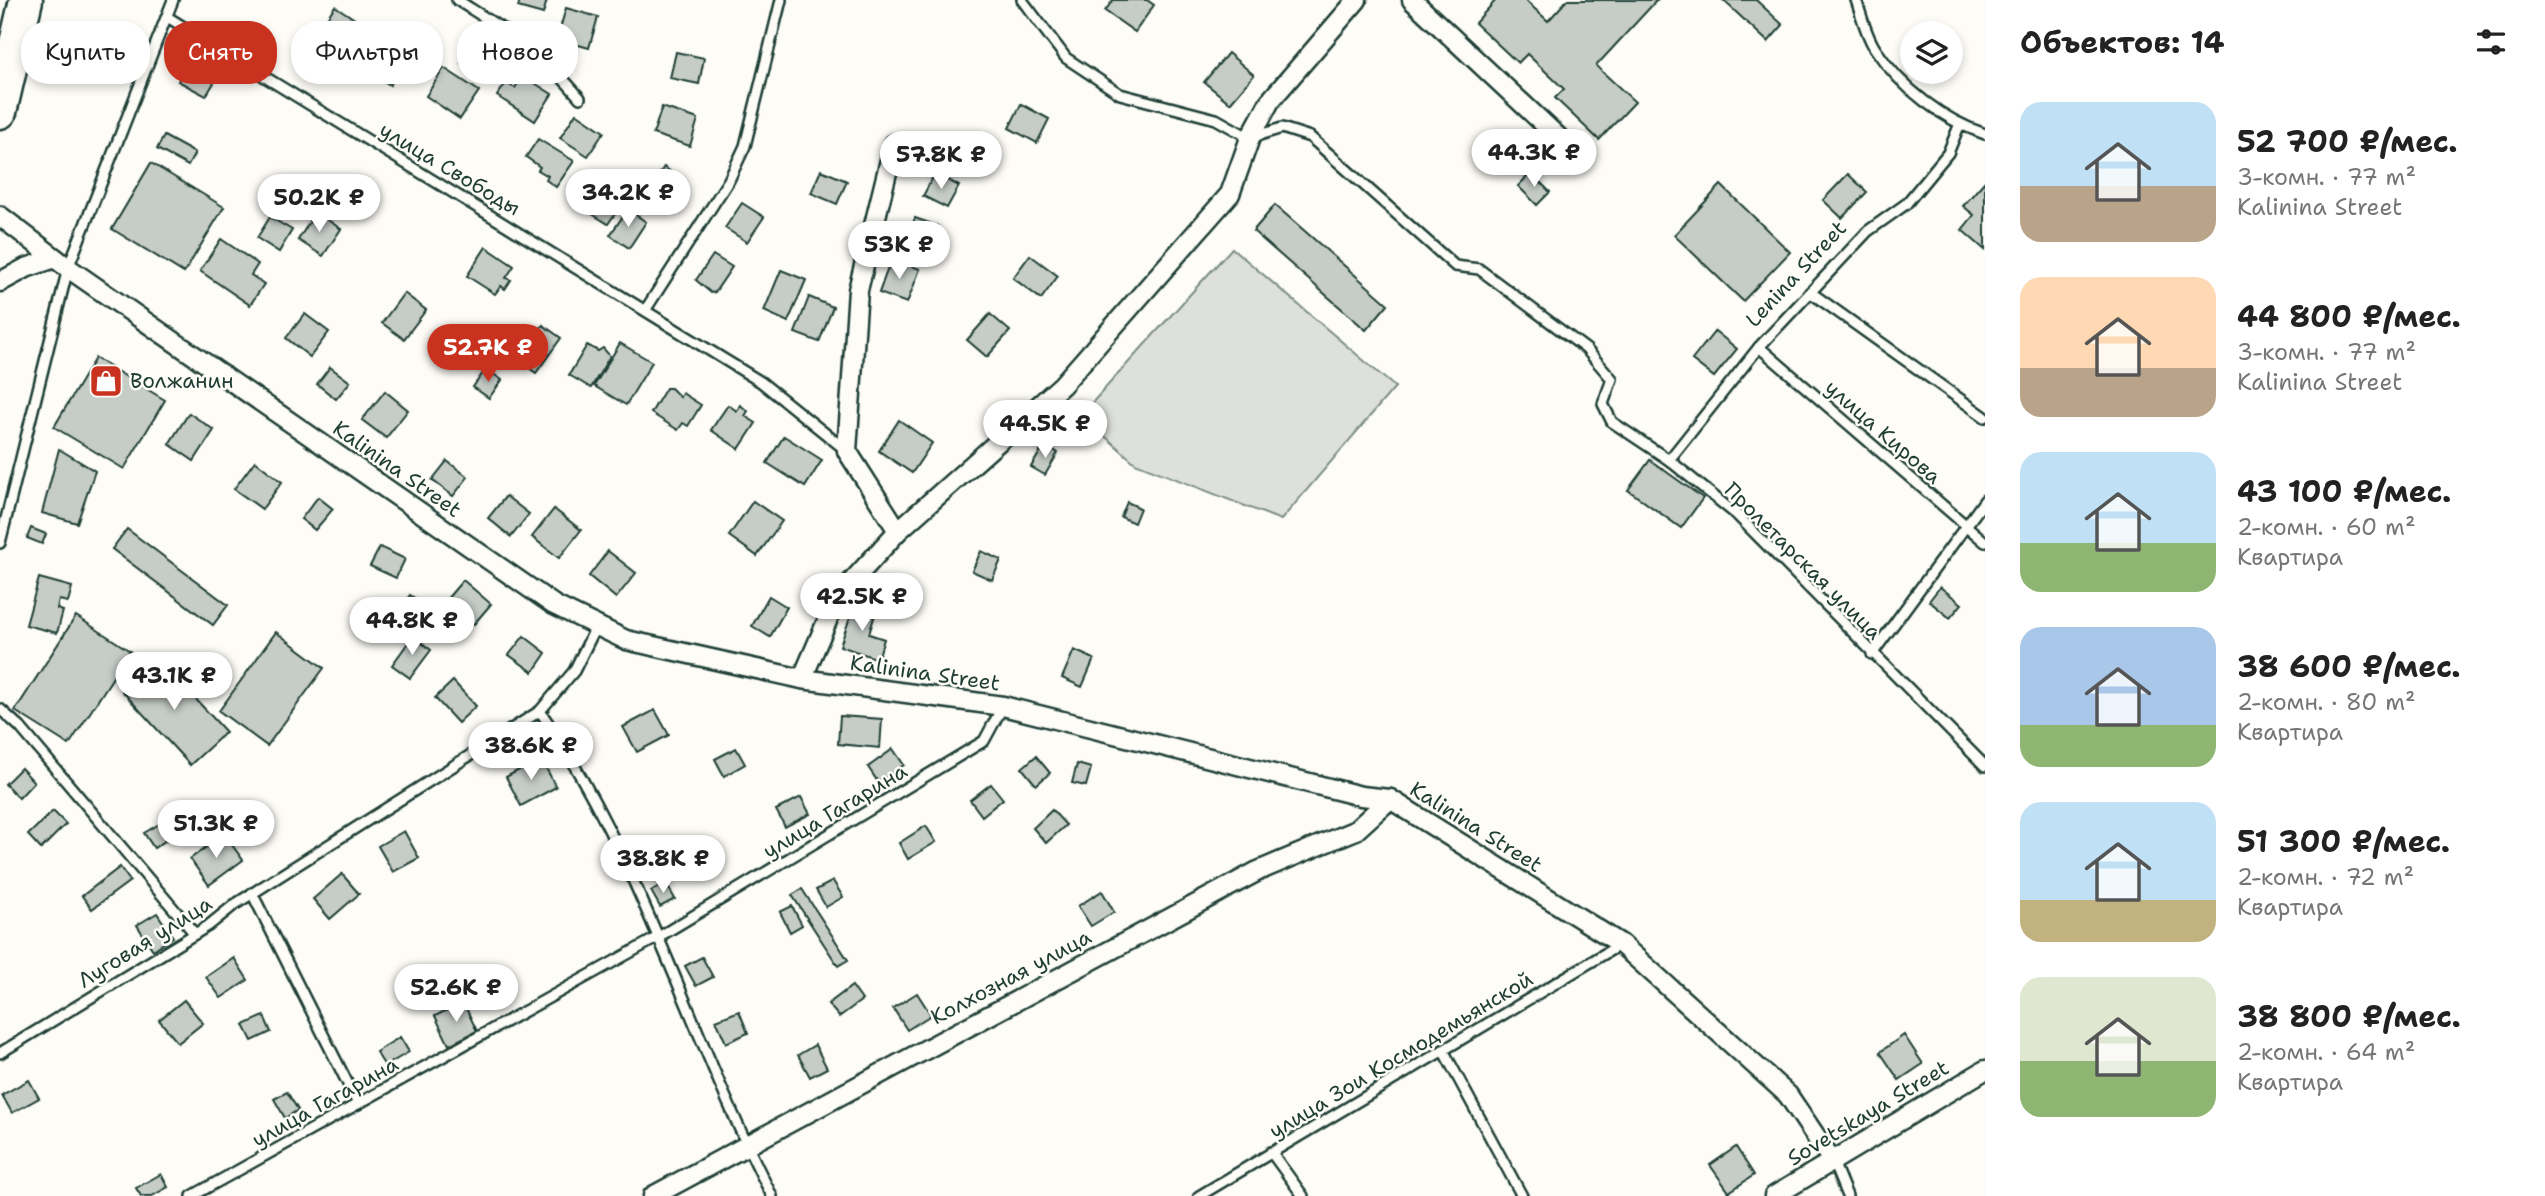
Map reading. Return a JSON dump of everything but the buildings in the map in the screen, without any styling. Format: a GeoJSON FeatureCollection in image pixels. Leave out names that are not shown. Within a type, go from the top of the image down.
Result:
{"type":"FeatureCollection","features":[{"type":"Feature","properties":{"kind":"highway"},"geometry":{"type":"LineString","coordinates":[[0,112],[26,0]]}},
{"type":"Feature","properties":{"kind":"street"},"geometry":{"type":"LineString","coordinates":[[802,678],[837,598],[898,531],[1062,385],[1230,194],[1250,138],[1270,101],[1357,0]]}},
{"type":"Feature","properties":{"kind":"street"},"geometry":{"type":"LineString","coordinates":[[1412,0],[1558,137]]}},
{"type":"Feature","properties":{"kind":"street"},"geometry":{"type":"LineString","coordinates":[[894,144],[858,290],[848,451],[898,531]]}},
{"type":"Feature","properties":{"kind":"street","name":"Kalinina Street"},"geometry":{"type":"LineString","coordinates":[[0,216],[62,263],[554,605],[626,640],[802,678],[1003,706],[1361,796],[1390,799],[1621,944],[1788,1095],[1833,1162]]}},
{"type":"Feature","properties":{"kind":"street"},"geometry":{"type":"LineString","coordinates":[[0,282],[26,268],[62,263]]}},
{"type":"Feature","properties":{"kind":"street","name":"Колхозная улица"},"geometry":{"type":"LineString","coordinates":[[653,1196],[1258,871],[1356,830],[1390,799]]}},
{"type":"Feature","properties":{"kind":"street","name":"Sovetskaya Street"},"geometry":{"type":"LineString","coordinates":[[1774,1196],[1985,1070]]}},
{"type":"Feature","properties":{"kind":"lane"},"geometry":{"type":"LineString","coordinates":[[0,543],[62,263],[169,18],[173,0]]}},
{"type":"Feature","properties":{"kind":"lane"},"geometry":{"type":"LineString","coordinates":[[457,0],[509,30],[552,65],[580,98]]}},
{"type":"Feature","properties":{"kind":"lane"},"geometry":{"type":"LineString","coordinates":[[646,309],[729,180],[745,146],[780,0]]}},
{"type":"Feature","properties":{"kind":"lane"},"geometry":{"type":"LineString","coordinates":[[1022,0],[1066,58],[1120,94],[1216,119],[1250,138]]}},
{"type":"Feature","properties":{"kind":"lane"},"geometry":{"type":"LineString","coordinates":[[1856,0],[1875,49],[1914,92],[1959,125],[1985,134]]}},
{"type":"Feature","properties":{"kind":"lane","name":"улица Свободы"},"geometry":{"type":"LineString","coordinates":[[169,18],[761,382],[848,451]]}},
{"type":"Feature","properties":{"kind":"lane","name":"Lenina Street"},"geometry":{"type":"LineString","coordinates":[[1669,460],[1759,347],[1868,230],[1906,204],[1948,153],[1959,125]]}},
{"type":"Feature","properties":{"kind":"lane","name":"Пролетарская улица"},"geometry":{"type":"LineString","coordinates":[[1250,138],[1282,128],[1310,138],[1455,265],[1479,269],[1587,349],[1612,379],[1603,404],[1612,422],[1669,460],[1737,515],[1985,766]]}},
{"type":"Feature","properties":{"kind":"lane"},"geometry":{"type":"LineString","coordinates":[[1810,292],[1985,418]]}},
{"type":"Feature","properties":{"kind":"lane","name":"улица Кирова"},"geometry":{"type":"LineString","coordinates":[[1759,347],[1985,542]]}},
{"type":"Feature","properties":{"kind":"lane"},"geometry":{"type":"LineString","coordinates":[[1872,654],[1985,500]]}},
{"type":"Feature","properties":{"kind":"lane","name":"Луговая улица"},"geometry":{"type":"LineString","coordinates":[[0,1053],[195,934],[253,893],[540,711],[575,671],[596,627]]}},
{"type":"Feature","properties":{"kind":"lane","name":"улица Гагарина"},"geometry":{"type":"LineString","coordinates":[[192,1196],[660,936],[984,741],[1003,706]]}},
{"type":"Feature","properties":{"kind":"lane"},"geometry":{"type":"LineString","coordinates":[[0,709],[20,727],[195,934]]}},
{"type":"Feature","properties":{"kind":"lane"},"geometry":{"type":"LineString","coordinates":[[540,711],[568,751],[660,936],[746,1146],[772,1196]]}},
{"type":"Feature","properties":{"kind":"lane"},"geometry":{"type":"LineString","coordinates":[[253,893],[358,1104]]}},
{"type":"Feature","properties":{"kind":"lane","name":"улица Зои Космодемьянской"},"geometry":{"type":"LineString","coordinates":[[1199,1196],[1621,944]]}},
{"type":"Feature","properties":{"kind":"lane"},"geometry":{"type":"LineString","coordinates":[[1443,1050],[1522,1196]]}},
{"type":"Feature","properties":{"kind":"lane"},"geometry":{"type":"LineString","coordinates":[[1271,1152],[1303,1196]]}},
{"type":"Feature","properties":{"kind":"lane"},"geometry":{"type":"LineString","coordinates":[[1833,1162],[1847,1196]]}},
{"type":"Feature","properties":{"kind":"shaded area"},"geometry":{"type":"Polygon","coordinates":[[[1232,248],[1395,387],[1281,520],[1135,463],[1081,415],[1232,248]]]}},
{"type":"Feature","properties":{"kind":"place","name":"Волжанин"},"geometry":{"type":"Point","coordinates":[106,381]}}]}
